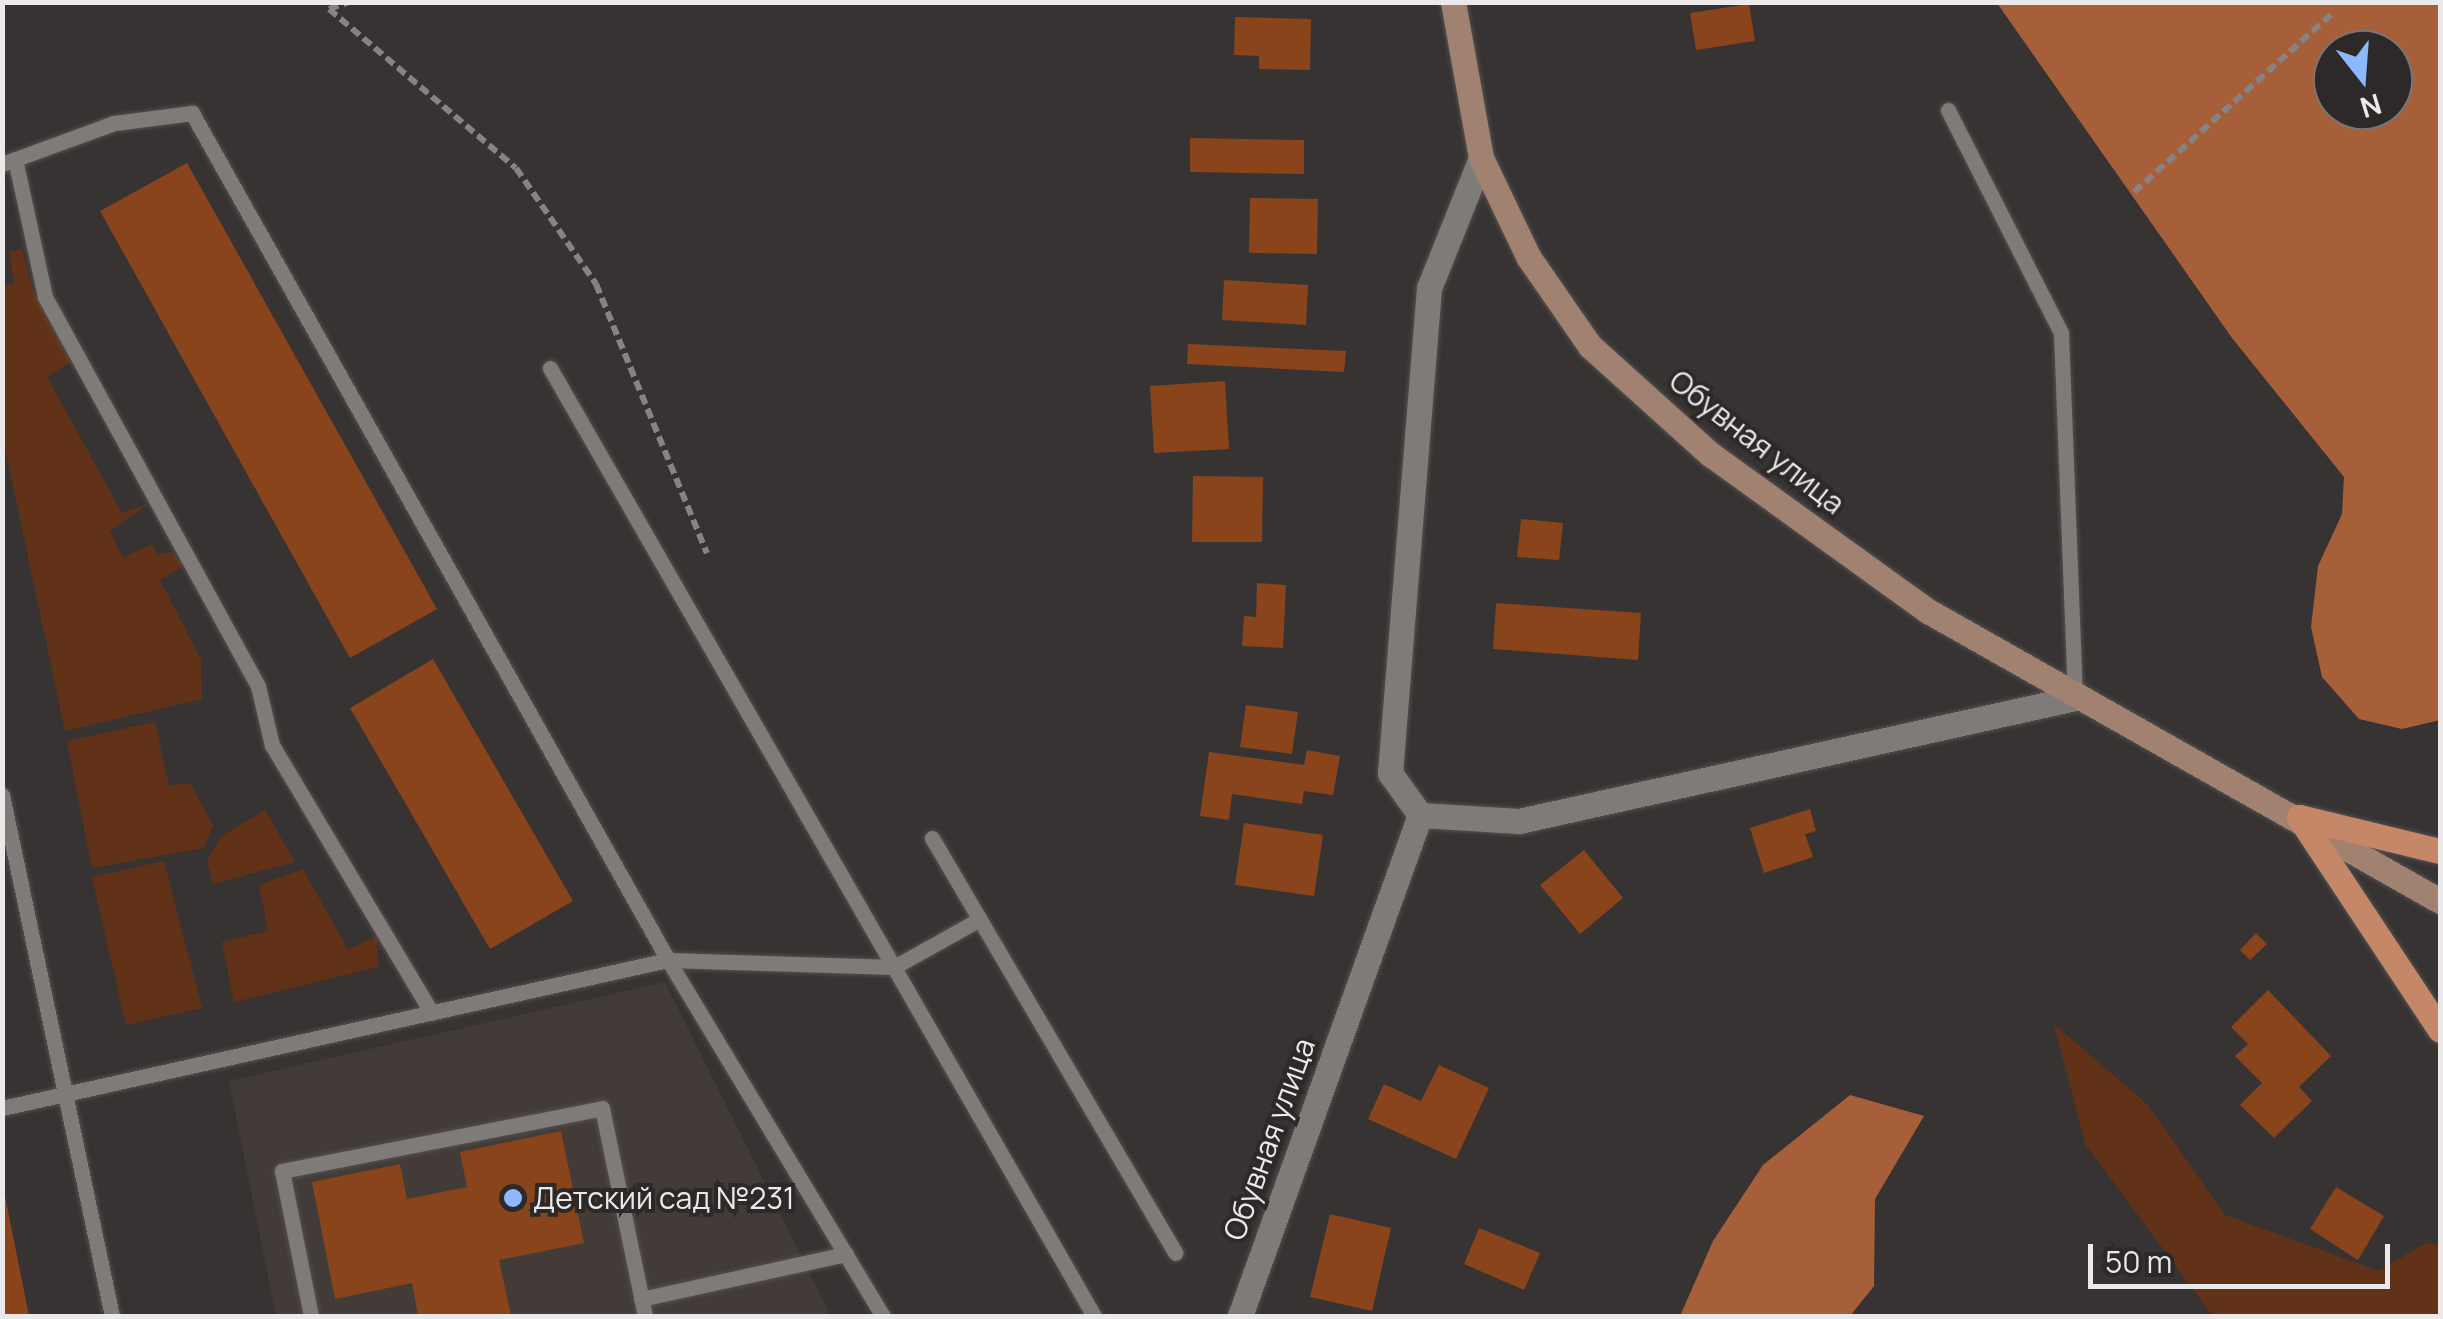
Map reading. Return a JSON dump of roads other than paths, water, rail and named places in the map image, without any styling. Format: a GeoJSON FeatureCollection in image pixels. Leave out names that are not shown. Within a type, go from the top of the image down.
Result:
{"type":"FeatureCollection","features":[{"type":"Feature","properties":{"kind":"main road","name":"Обувная улица"},"geometry":{"type":"LineString","coordinates":[[1453,2],[1481,158],[1528,258],[1590,346],[1710,454],[1928,611],[2074,698],[2299,817],[2440,902]]}},
{"type":"Feature","properties":{"kind":"main road"},"geometry":{"type":"LineString","coordinates":[[2299,817],[2440,851]]}},
{"type":"Feature","properties":{"kind":"main road"},"geometry":{"type":"LineString","coordinates":[[2299,817],[2440,1030]]}},
{"type":"Feature","properties":{"kind":"street"},"geometry":{"type":"LineString","coordinates":[[1481,158],[1430,288],[1390,773],[1420,815],[1519,821],[2074,698]]}},
{"type":"Feature","properties":{"kind":"street","name":"Обувная улица"},"geometry":{"type":"LineString","coordinates":[[1240,1316],[1420,815]]}},
{"type":"Feature","properties":{"kind":"lane"},"geometry":{"type":"LineString","coordinates":[[1948,110],[2061,332],[2074,698]]}},
{"type":"Feature","properties":{"kind":"lane"},"geometry":{"type":"LineString","coordinates":[[432,1013],[272,746],[258,686],[45,297],[8,162],[114,124],[192,113],[668,960],[882,1316]]}},
{"type":"Feature","properties":{"kind":"lane"},"geometry":{"type":"LineString","coordinates":[[550,368],[1094,1316]]}},
{"type":"Feature","properties":{"kind":"lane"},"geometry":{"type":"LineString","coordinates":[[2,795],[112,1316]]}},
{"type":"Feature","properties":{"kind":"lane"},"geometry":{"type":"LineString","coordinates":[[932,838],[1176,1253]]}},
{"type":"Feature","properties":{"kind":"lane"},"geometry":{"type":"LineString","coordinates":[[2,1108],[668,960],[894,967],[980,919]]}},
{"type":"Feature","properties":{"kind":"lane"},"geometry":{"type":"LineString","coordinates":[[311,1316],[282,1171],[602,1108],[645,1316]]}},
{"type":"Feature","properties":{"kind":"lane"},"geometry":{"type":"LineString","coordinates":[[642,1299],[846,1254]]}},
{"type":"Feature","properties":{"kind":"place","name":"Детский сад №231"},"geometry":{"type":"Point","coordinates":[513,1198]}}]}
